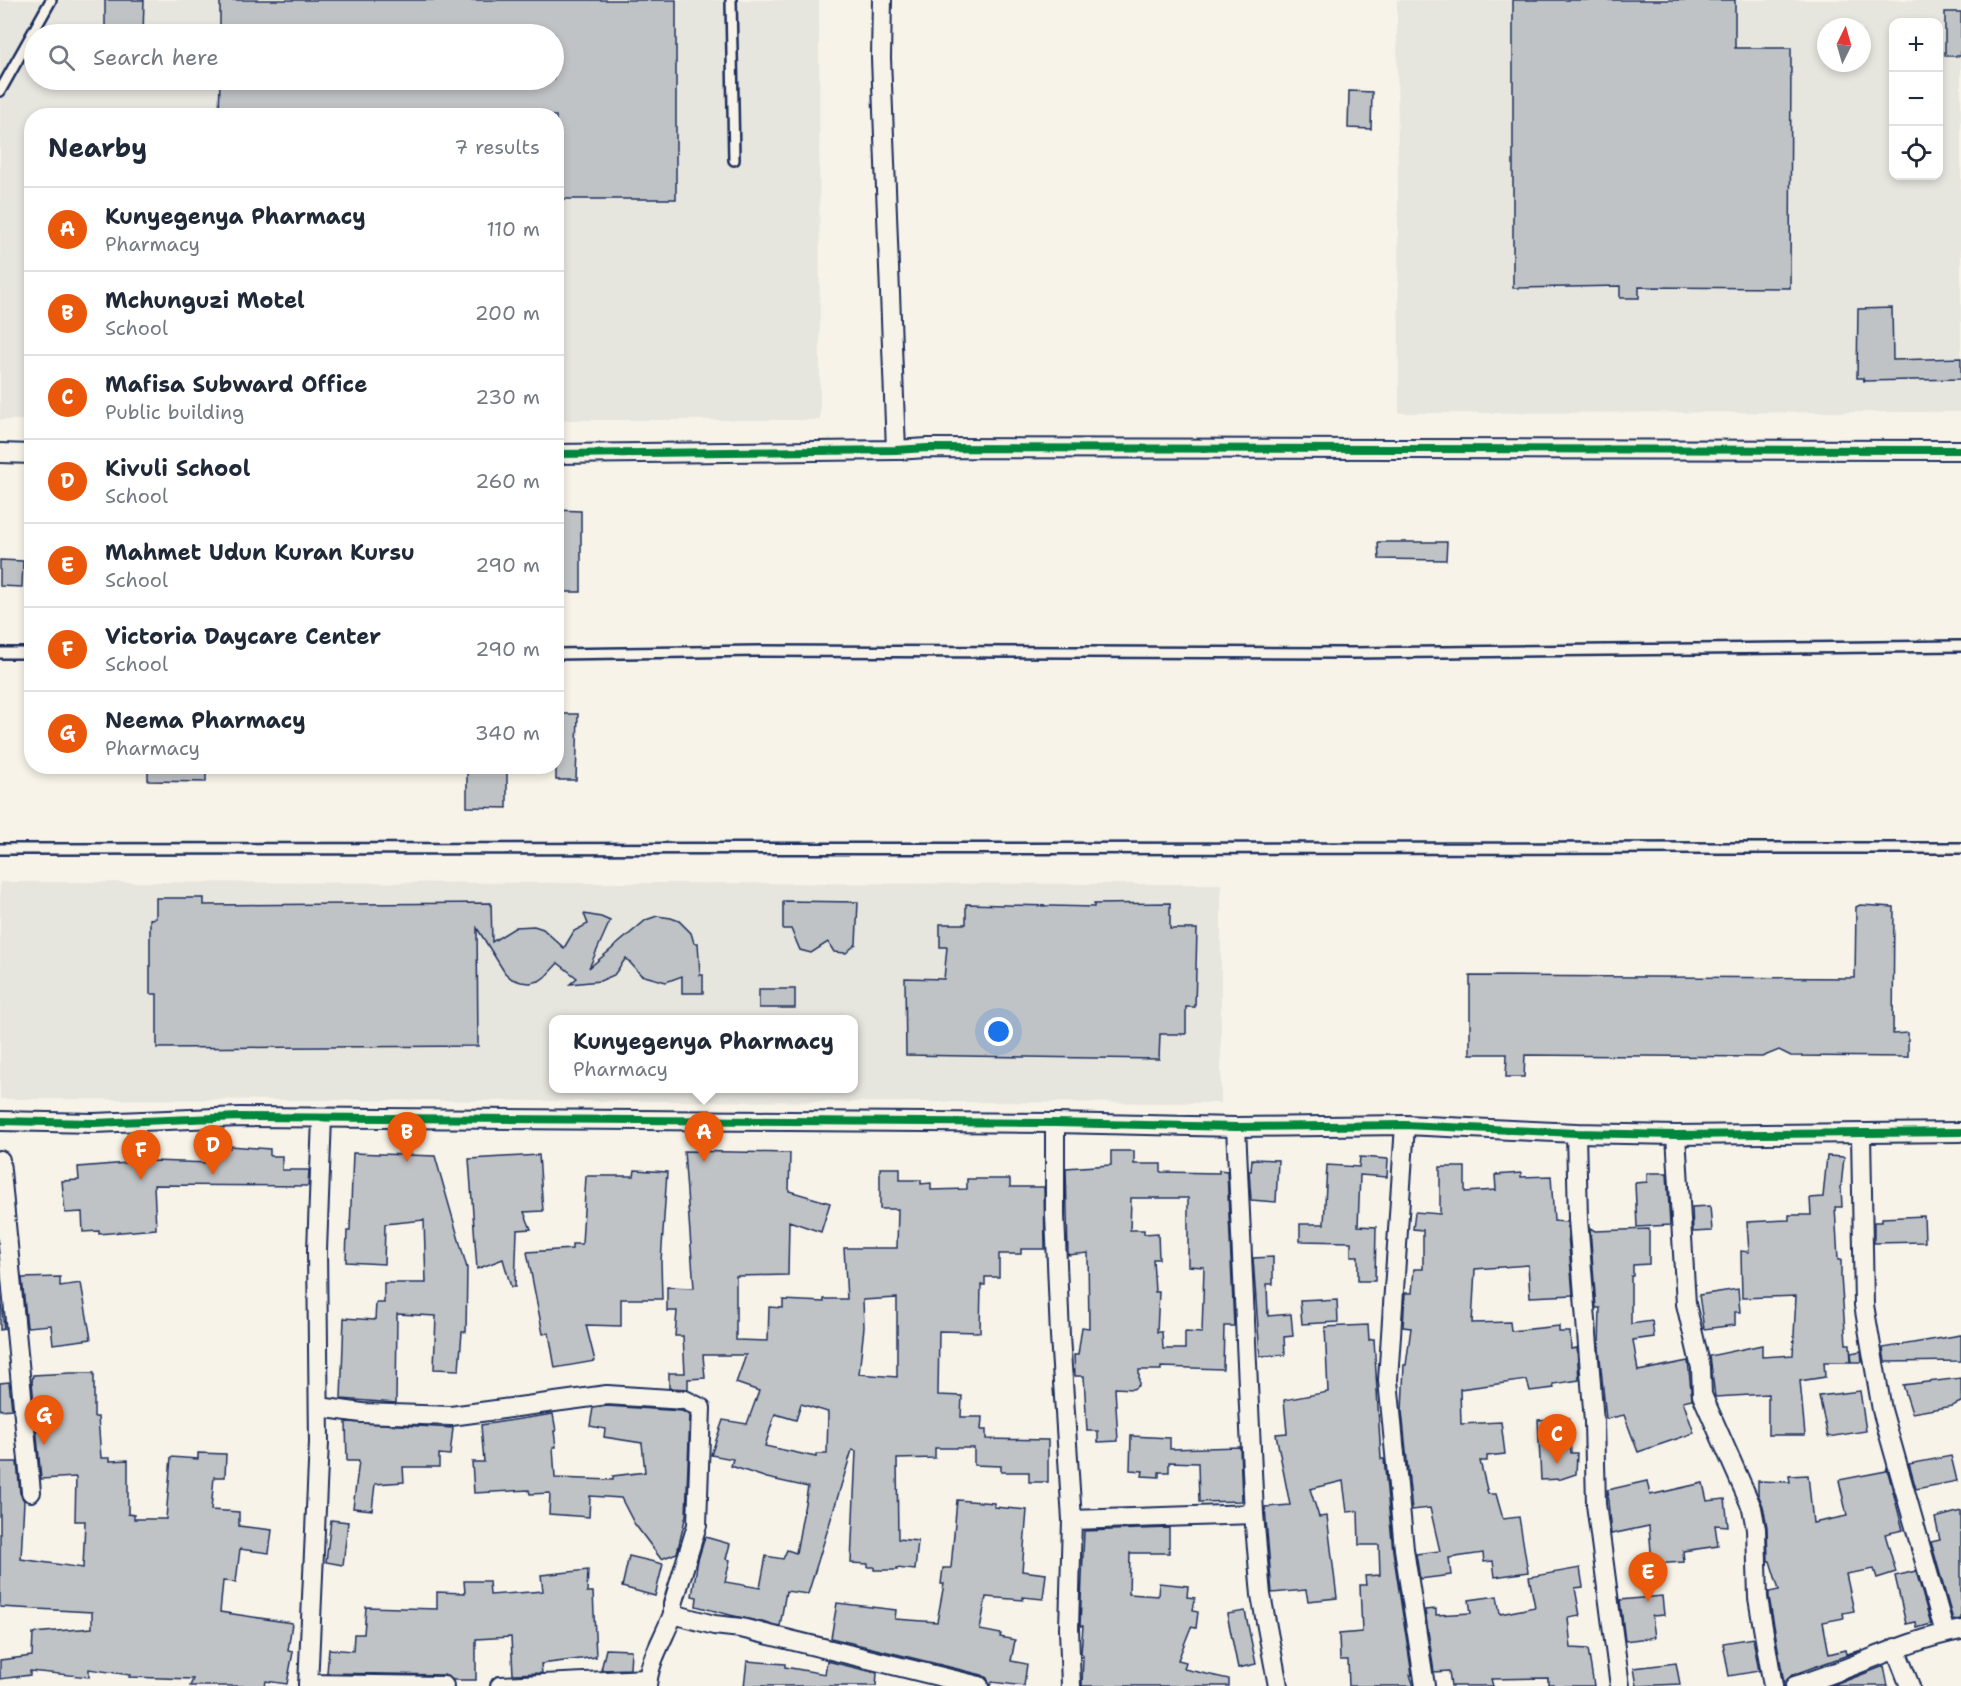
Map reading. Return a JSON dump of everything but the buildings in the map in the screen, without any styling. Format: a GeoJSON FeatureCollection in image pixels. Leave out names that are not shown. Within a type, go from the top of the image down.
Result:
{"type":"FeatureCollection","features":[{"type":"Feature","properties":{"kind":"street"},"geometry":{"type":"LineString","coordinates":[[882,0],[881,58],[896,450]]}},
{"type":"Feature","properties":{"kind":"street"},"geometry":{"type":"LineString","coordinates":[[564,454],[927,448],[1961,450]]}},
{"type":"Feature","properties":{"kind":"street"},"geometry":{"type":"LineString","coordinates":[[0,453],[24,454]]}},
{"type":"Feature","properties":{"kind":"street"},"geometry":{"type":"LineString","coordinates":[[0,1121],[94,1123],[240,1117],[1055,1123],[1236,1127],[1406,1125],[1676,1135],[1961,1132]]}},
{"type":"Feature","properties":{"kind":"street"},"geometry":{"type":"LineString","coordinates":[[322,1118],[317,1250],[319,1407],[308,1685],[444,1686]]}},
{"type":"Feature","properties":{"kind":"street"},"geometry":{"type":"LineString","coordinates":[[1055,1123],[1055,1215],[1060,1336],[1072,1520],[1069,1629],[1071,1686]]}},
{"type":"Feature","properties":{"kind":"street"},"geometry":{"type":"LineString","coordinates":[[1406,1125],[1388,1380],[1404,1549],[1425,1686]]}},
{"type":"Feature","properties":{"kind":"street"},"geometry":{"type":"LineString","coordinates":[[1236,1127],[1254,1514],[1261,1595],[1278,1686]]}},
{"type":"Feature","properties":{"kind":"street"},"geometry":{"type":"LineString","coordinates":[[1576,1133],[1578,1219],[1594,1422],[1596,1504],[1620,1686]]}},
{"type":"Feature","properties":{"kind":"street"},"geometry":{"type":"LineString","coordinates":[[1795,1686],[1829,1676],[1895,1648],[1953,1632],[1882,1410],[1864,1305],[1861,1134]]}},
{"type":"Feature","properties":{"kind":"street"},"geometry":{"type":"LineString","coordinates":[[1676,1135],[1686,1304],[1701,1368],[1702,1395],[1752,1508],[1756,1529],[1758,1598],[1773,1686]]}},
{"type":"Feature","properties":{"kind":"street"},"geometry":{"type":"LineString","coordinates":[[0,1160],[31,1492]]}},
{"type":"Feature","properties":{"kind":"street"},"geometry":{"type":"LineString","coordinates":[[319,1407],[362,1413],[452,1416],[607,1395],[685,1400],[700,1408],[697,1525],[673,1604],[674,1614],[658,1645],[647,1683],[500,1686]]}},
{"type":"Feature","properties":{"kind":"street"},"geometry":{"type":"LineString","coordinates":[[1072,1520],[1254,1514]]}},
{"type":"Feature","properties":{"kind":"street"},"geometry":{"type":"LineString","coordinates":[[674,1614],[979,1686]]}},
{"type":"Feature","properties":{"kind":"street"},"geometry":{"type":"LineString","coordinates":[[1895,1648],[1910,1686]]}},
{"type":"Feature","properties":{"kind":"lane"},"geometry":{"type":"LineString","coordinates":[[38,24],[51,0]]}},
{"type":"Feature","properties":{"kind":"lane"},"geometry":{"type":"LineString","coordinates":[[731,0],[734,160]]}},
{"type":"Feature","properties":{"kind":"lane"},"geometry":{"type":"LineString","coordinates":[[0,91],[24,48]]}},
{"type":"Feature","properties":{"kind":"lane"},"geometry":{"type":"LineString","coordinates":[[564,654],[758,651],[1351,653],[1961,646]]}},
{"type":"Feature","properties":{"kind":"lane"},"geometry":{"type":"LineString","coordinates":[[0,653],[24,653]]}},
{"type":"Feature","properties":{"kind":"lane"},"geometry":{"type":"LineString","coordinates":[[0,849],[1961,848]]}},
{"type":"Feature","properties":{"kind":"shaded area"},"geometry":{"type":"Polygon","coordinates":[[[0,0],[819,0],[820,420],[564,420],[564,108],[24,108],[24,420],[0,420],[0,0]]]}},
{"type":"Feature","properties":{"kind":"shaded area"},"geometry":{"type":"Polygon","coordinates":[[[1397,0],[1961,0],[1961,412],[1399,413],[1397,0]]]}},
{"type":"Feature","properties":{"kind":"shaded area"},"geometry":{"type":"Polygon","coordinates":[[[0,882],[1221,884],[1221,1103],[0,1099],[0,882]]]}},
{"type":"Feature","properties":{"kind":"cycle path"},"geometry":{"type":"LineString","coordinates":[[564,454],[927,448],[1961,450]]}},
{"type":"Feature","properties":{"kind":"cycle path"},"geometry":{"type":"LineString","coordinates":[[0,1121],[94,1123],[240,1117],[1055,1123],[1236,1127],[1405,1125],[1676,1135],[1961,1132]]}},
{"type":"Feature","properties":{"kind":"place","name":"Mchunguzi Motel"},"geometry":{"type":"Point","coordinates":[407,1162]}},
{"type":"Feature","properties":{"kind":"place","name":"Kunyegenya Pharmacy"},"geometry":{"type":"Point","coordinates":[704,1162]}},
{"type":"Feature","properties":{"kind":"place","name":"Kivuli School"},"geometry":{"type":"Point","coordinates":[213,1175]}},
{"type":"Feature","properties":{"kind":"place","name":"Victoria Daycare Center"},"geometry":{"type":"Point","coordinates":[141,1180]}},
{"type":"Feature","properties":{"kind":"place","name":"Neema Pharmacy"},"geometry":{"type":"Point","coordinates":[44,1445]}},
{"type":"Feature","properties":{"kind":"place","name":"Mafisa Subward Office"},"geometry":{"type":"Point","coordinates":[1557,1464]}},
{"type":"Feature","properties":{"kind":"place","name":"Mahmet Udun Kuran Kursu"},"geometry":{"type":"Point","coordinates":[1648,1602]}}]}
